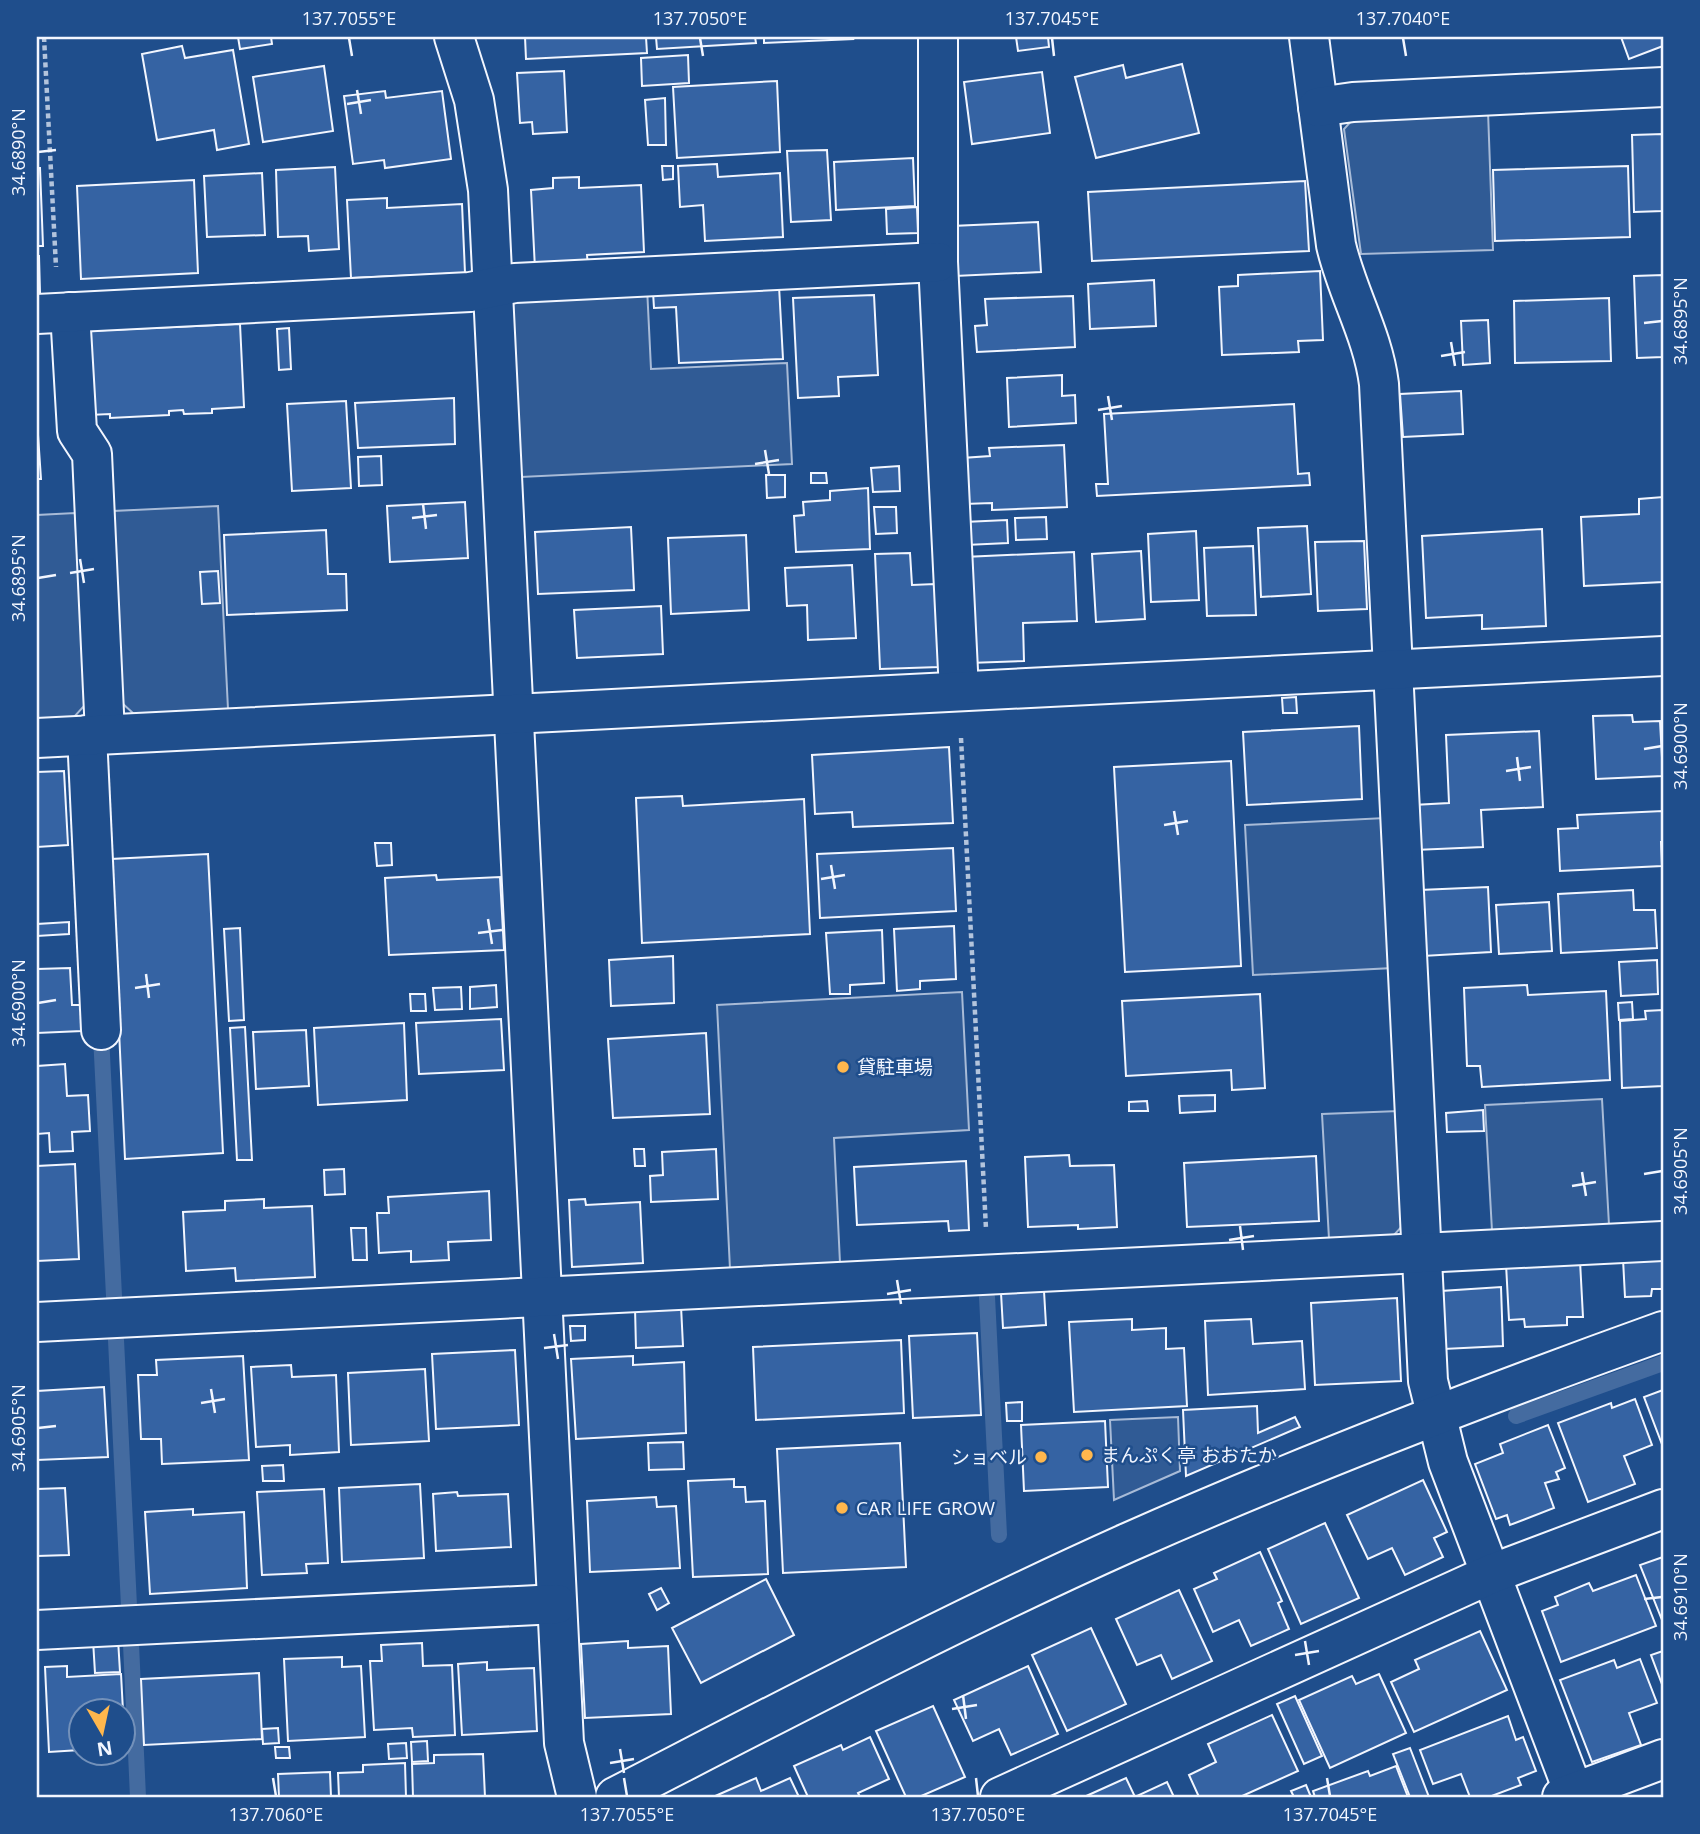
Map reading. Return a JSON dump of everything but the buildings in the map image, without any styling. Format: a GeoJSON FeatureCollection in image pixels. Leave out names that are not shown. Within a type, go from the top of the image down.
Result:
{"type":"FeatureCollection","features":[{"type":"Feature","properties":{"kind":"street"},"geometry":{"type":"LineString","coordinates":[[454,37],[474,100],[488,190],[564,1743],[577,1797]]}},
{"type":"Feature","properties":{"kind":"street"},"geometry":{"type":"LineString","coordinates":[[938,37],[938,262],[959,691]]}},
{"type":"Feature","properties":{"kind":"street"},"geometry":{"type":"LineString","coordinates":[[1309,37],[1339,257],[1376,364],[1428,1381],[1448,1462],[1491,1574],[1568,1795],[1663,1759]]}},
{"type":"Feature","properties":{"kind":"street"},"geometry":{"type":"LineString","coordinates":[[1318,107],[1663,88]]}},
{"type":"Feature","properties":{"kind":"street"},"geometry":{"type":"LineString","coordinates":[[101,1030],[92,454],[77,431],[55,313],[470,292],[515,283],[938,262]]}},
{"type":"Feature","properties":{"kind":"street"},"geometry":{"type":"LineString","coordinates":[[37,738],[1663,656]]}},
{"type":"Feature","properties":{"kind":"street"},"geometry":{"type":"LineString","coordinates":[[37,1322],[1663,1241]]}},
{"type":"Feature","properties":{"kind":"street"},"geometry":{"type":"LineString","coordinates":[[615,1797],[877,1662],[1038,1584],[1252,1489],[1436,1415],[1663,1331]]}},
{"type":"Feature","properties":{"kind":"street"},"geometry":{"type":"LineString","coordinates":[[1000,1797],[1491,1574],[1663,1509]]}},
{"type":"Feature","properties":{"kind":"street"},"geometry":{"type":"LineString","coordinates":[[37,1630],[557,1604]]}},
{"type":"Feature","properties":{"kind":"path"},"geometry":{"type":"LineString","coordinates":[[44,37],[55,313]]}},
{"type":"Feature","properties":{"kind":"path"},"geometry":{"type":"LineString","coordinates":[[959,691],[988,1275]]}},
{"type":"Feature","properties":{"kind":"shaded area"},"geometry":{"type":"Polygon","coordinates":[[[1488,111],[1493,250],[1361,254],[1344,129],[1354,118],[1488,111]]]}},
{"type":"Feature","properties":{"kind":"shaded area"},"geometry":{"type":"Polygon","coordinates":[[[647,287],[651,369],[787,363],[792,464],[521,477],[512,294],[647,287]]]}},
{"type":"Feature","properties":{"kind":"shaded area"},"geometry":{"type":"Polygon","coordinates":[[[218,506],[228,709],[134,714],[122,703],[113,511],[218,506]]]}},
{"type":"Feature","properties":{"kind":"shaded area"},"geometry":{"type":"Polygon","coordinates":[[[75,513],[85,705],[74,717],[37,719],[37,515],[75,513]]]}},
{"type":"Feature","properties":{"kind":"shaded area"},"geometry":{"type":"Polygon","coordinates":[[[1385,818],[1393,968],[1253,975],[1245,825],[1385,818]]]}},
{"type":"Feature","properties":{"kind":"shaded area","name":"貸駐車場"},"geometry":{"type":"Polygon","coordinates":[[[962,992],[969,1130],[834,1138],[840,1263],[730,1269],[717,1005],[962,992]]]}},
{"type":"Feature","properties":{"kind":"shaded area"},"geometry":{"type":"Polygon","coordinates":[[[1602,1099],[1609,1225],[1492,1231],[1485,1105],[1602,1099]]]}},
{"type":"Feature","properties":{"kind":"shaded area"},"geometry":{"type":"Polygon","coordinates":[[[1399,1111],[1405,1223],[1394,1235],[1329,1239],[1322,1114],[1399,1111]]]}},
{"type":"Feature","properties":{"kind":"shaded area"},"geometry":{"type":"Polygon","coordinates":[[[1178,1417],[1180,1471],[1114,1500],[1110,1420],[1178,1417]]]}},
{"type":"Feature","properties":{"kind":"waterway"},"geometry":{"type":"LineString","coordinates":[[101,1035],[114,1296]]}},
{"type":"Feature","properties":{"kind":"waterway"},"geometry":{"type":"LineString","coordinates":[[987,1297],[999,1535]]}},
{"type":"Feature","properties":{"kind":"waterway"},"geometry":{"type":"LineString","coordinates":[[116,1340],[129,1606]]}},
{"type":"Feature","properties":{"kind":"waterway"},"geometry":{"type":"LineString","coordinates":[[1516,1416],[1663,1363]]}},
{"type":"Feature","properties":{"kind":"waterway"},"geometry":{"type":"LineString","coordinates":[[131,1644],[138,1797]]}},
{"type":"Feature","properties":{"kind":"place","name":"貸駐車場"},"geometry":{"type":"Point","coordinates":[843,1067]}},
{"type":"Feature","properties":{"kind":"place","name":"まんぷく亭 おおたか"},"geometry":{"type":"Point","coordinates":[1087,1455]}},
{"type":"Feature","properties":{"kind":"place","name":"ショベル"},"geometry":{"type":"Point","coordinates":[1041,1457]}},
{"type":"Feature","properties":{"kind":"place","name":"CAR LIFE GROW"},"geometry":{"type":"Point","coordinates":[842,1508]}}]}
